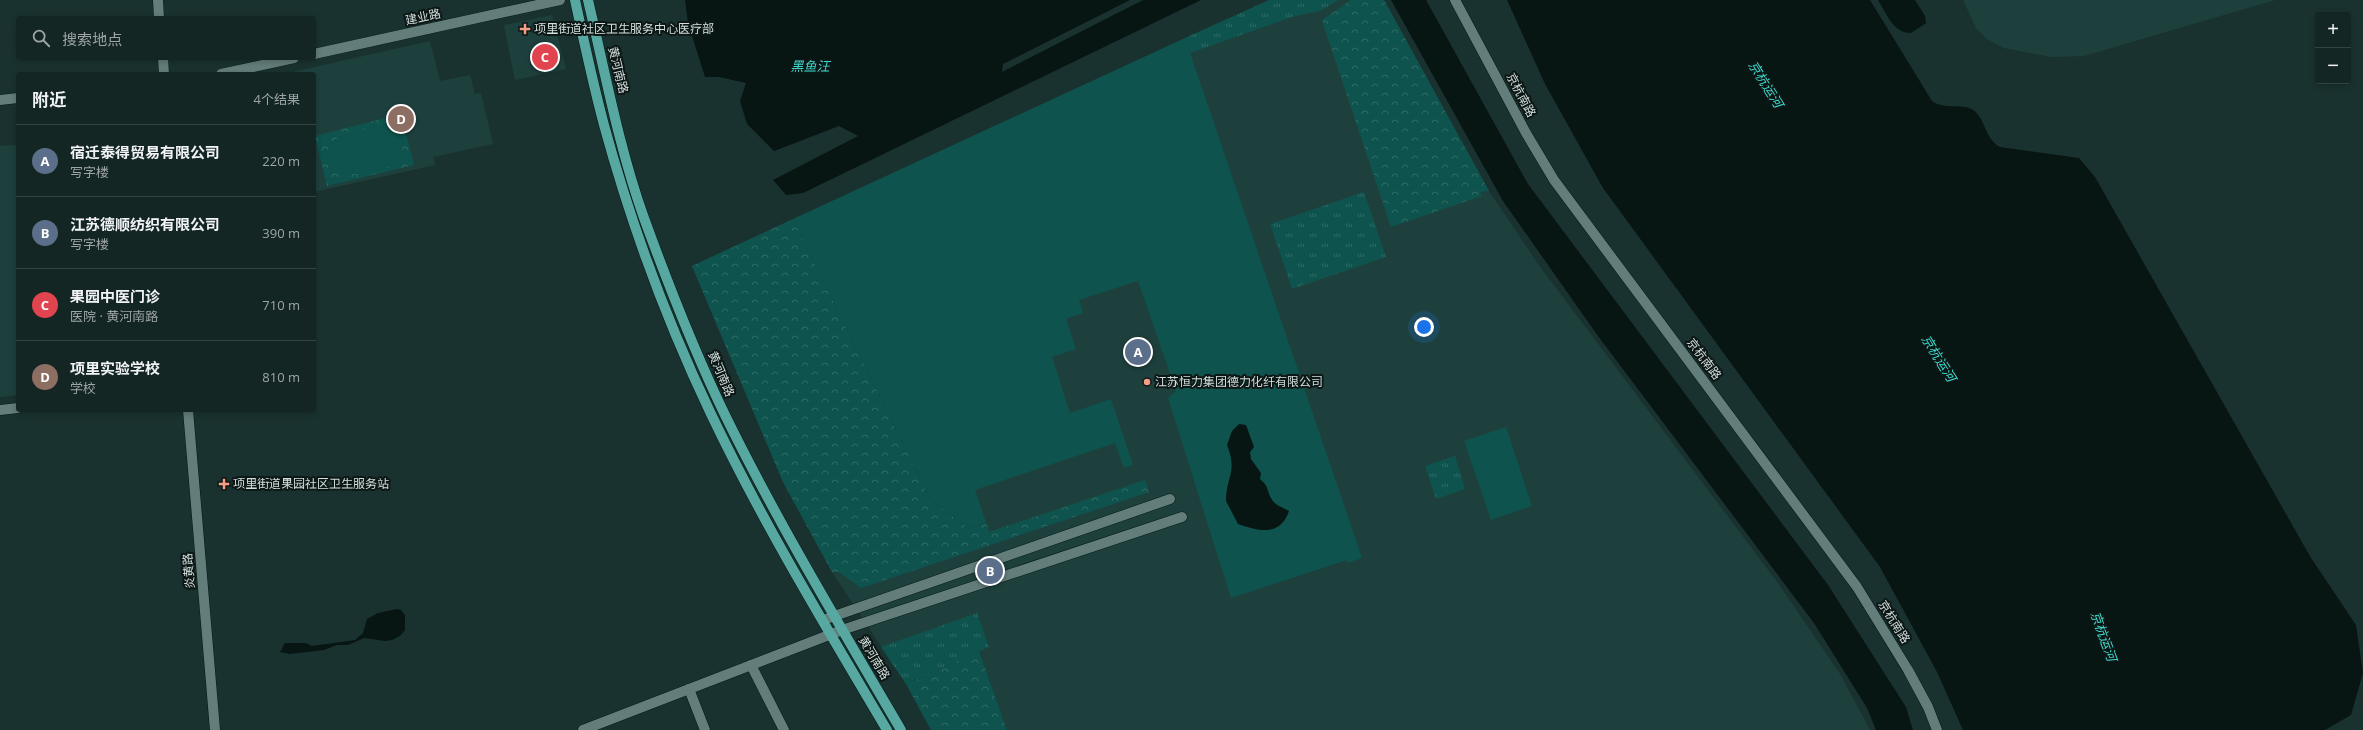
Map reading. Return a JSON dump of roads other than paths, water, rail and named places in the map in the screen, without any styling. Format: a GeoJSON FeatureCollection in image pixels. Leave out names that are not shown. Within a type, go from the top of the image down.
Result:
{"type":"FeatureCollection","features":[{"type":"Feature","properties":{"kind":"main road","name":"黄河南路"},"geometry":{"type":"LineString","coordinates":[[575,0],[604,124],[627,203],[662,298],[711,414],[780,546],[823,620],[830,635],[887,730]]}},
{"type":"Feature","properties":{"kind":"main road","name":"黄河南路"},"geometry":{"type":"LineString","coordinates":[[588,0],[609,89],[642,210],[686,326],[727,420],[763,489],[842,630],[901,730]]}},
{"type":"Feature","properties":{"kind":"street"},"geometry":{"type":"LineString","coordinates":[[158,0],[159,16]]}},
{"type":"Feature","properties":{"kind":"street","name":"建业路"},"geometry":{"type":"LineString","coordinates":[[316,54],[560,0]]}},
{"type":"Feature","properties":{"kind":"street","name":"京杭南路"},"geometry":{"type":"LineString","coordinates":[[1455,0],[1526,133],[1554,180],[1597,240],[1792,498],[1857,587],[1908,670],[1928,707],[1937,730]]}},
{"type":"Feature","properties":{"kind":"street"},"geometry":{"type":"LineString","coordinates":[[163,60],[164,72]]}},
{"type":"Feature","properties":{"kind":"street"},"geometry":{"type":"LineString","coordinates":[[230,72],[285,60]]}},
{"type":"Feature","properties":{"kind":"street"},"geometry":{"type":"LineString","coordinates":[[0,100],[16,98]]}},
{"type":"Feature","properties":{"kind":"street"},"geometry":{"type":"LineString","coordinates":[[0,410],[16,408]]}},
{"type":"Feature","properties":{"kind":"street","name":"炎黄路"},"geometry":{"type":"LineString","coordinates":[[188,412],[215,730]]}},
{"type":"Feature","properties":{"kind":"street"},"geometry":{"type":"LineString","coordinates":[[823,620],[1170,499]]}},
{"type":"Feature","properties":{"kind":"street"},"geometry":{"type":"LineString","coordinates":[[583,730],[842,630],[1182,517]]}},
{"type":"Feature","properties":{"kind":"street"},"geometry":{"type":"LineString","coordinates":[[751,666],[784,730]]}},
{"type":"Feature","properties":{"kind":"street"},"geometry":{"type":"LineString","coordinates":[[689,689],[705,730]]}},
{"type":"Feature","properties":{"kind":"water","name":"黑鱼汪"},"geometry":{"type":"Polygon","coordinates":[[[685,0],[1130,0],[1003,64],[1002,72],[1143,0],[1201,0],[803,193],[786,195],[773,180],[858,136],[839,126],[774,151],[747,124],[740,101],[746,83],[719,77],[705,77],[688,23],[685,0]]]}},
{"type":"Feature","properties":{"kind":"water"},"geometry":{"type":"Polygon","coordinates":[[[1391,0],[1426,0],[1528,184],[1828,585],[1906,707],[1913,730],[1876,730],[1867,708],[1814,623],[1598,336],[1503,201],[1391,0]]]}},
{"type":"Feature","properties":{"kind":"water","name":"京杭运河"},"geometry":{"type":"Polygon","coordinates":[[[1507,0],[1870,0],[1932,101],[1937,104],[1964,107],[1973,110],[1980,118],[1991,139],[2000,147],[2079,158],[2095,177],[2311,558],[2356,625],[2363,673],[2351,715],[2325,730],[1963,730],[1937,672],[1880,567],[1603,188],[1545,84],[1507,0]]]}},
{"type":"Feature","properties":{"kind":"water"},"geometry":{"type":"Polygon","coordinates":[[[1878,0],[1915,0],[1925,16],[1926,23],[1911,33],[1900,30],[1891,22],[1878,0]]]}},
{"type":"Feature","properties":{"kind":"water"},"geometry":{"type":"Polygon","coordinates":[[[1239,424],[1246,425],[1254,447],[1250,452],[1251,459],[1261,473],[1260,479],[1266,486],[1274,502],[1278,506],[1289,511],[1280,525],[1268,530],[1254,529],[1238,524],[1226,501],[1226,493],[1232,468],[1227,445],[1232,431],[1239,424]]]}},
{"type":"Feature","properties":{"kind":"water"},"geometry":{"type":"Polygon","coordinates":[[[397,609],[401,610],[405,615],[405,630],[400,636],[392,640],[385,641],[364,638],[348,645],[337,645],[324,650],[290,654],[280,652],[285,643],[306,643],[312,646],[355,640],[363,633],[367,619],[378,613],[397,609]]]}},
{"type":"Feature","properties":{"kind":"place","name":"项里街道社区卫生服务中心医疗部"},"geometry":{"type":"Point","coordinates":[525,29]}},
{"type":"Feature","properties":{"kind":"place","name":"果园中医门诊"},"geometry":{"type":"Point","coordinates":[545,57]}},
{"type":"Feature","properties":{"kind":"place","name":"项里实验学校"},"geometry":{"type":"Point","coordinates":[401,119]}},
{"type":"Feature","properties":{"kind":"place","name":"宿迁泰得贸易有限公司"},"geometry":{"type":"Point","coordinates":[1138,352]}},
{"type":"Feature","properties":{"kind":"place","name":"江苏恒力集团德力化纤有限公司"},"geometry":{"type":"Point","coordinates":[1147,382]}},
{"type":"Feature","properties":{"kind":"place","name":"项里街道果园社区卫生服务站"},"geometry":{"type":"Point","coordinates":[224,484]}},
{"type":"Feature","properties":{"kind":"place","name":"江苏德顺纺织有限公司"},"geometry":{"type":"Point","coordinates":[990,571]}}]}
